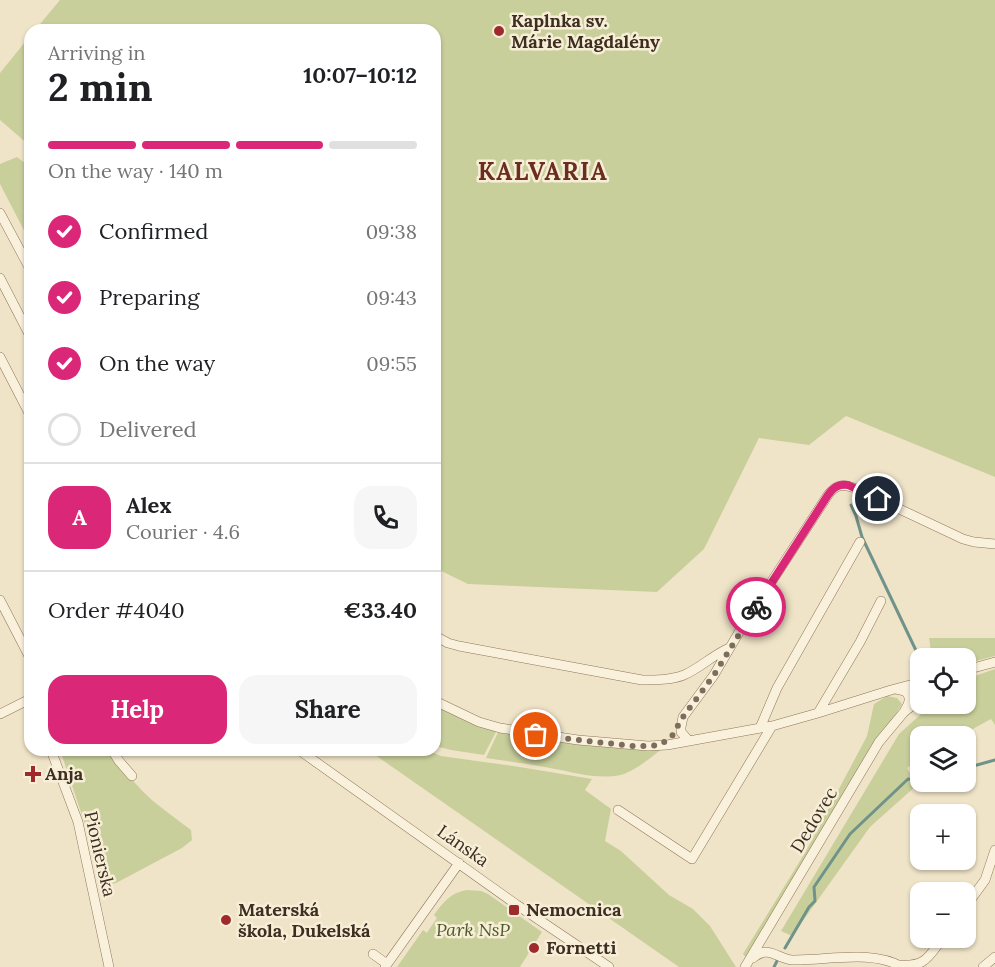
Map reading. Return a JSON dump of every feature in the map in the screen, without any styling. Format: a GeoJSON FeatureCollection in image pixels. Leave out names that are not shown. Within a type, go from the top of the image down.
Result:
{"type":"FeatureCollection","features":[{"type":"Feature","properties":{"kind":"street"},"geometry":{"type":"LineString","coordinates":[[0,213],[24,258]]}},
{"type":"Feature","properties":{"kind":"street"},"geometry":{"type":"LineString","coordinates":[[0,278],[24,324]]}},
{"type":"Feature","properties":{"kind":"street"},"geometry":{"type":"LineString","coordinates":[[0,357],[24,403]]}},
{"type":"Feature","properties":{"kind":"street"},"geometry":{"type":"LineString","coordinates":[[648,746],[658,745],[669,739],[675,732],[835,487],[848,485],[963,539],[995,544]]}},
{"type":"Feature","properties":{"kind":"street"},"geometry":{"type":"LineString","coordinates":[[760,728],[777,688],[847,561],[860,542]]}},
{"type":"Feature","properties":{"kind":"street"},"geometry":{"type":"LineString","coordinates":[[0,600],[24,646]]}},
{"type":"Feature","properties":{"kind":"street"},"geometry":{"type":"LineString","coordinates":[[818,713],[881,601]]}},
{"type":"Feature","properties":{"kind":"street"},"geometry":{"type":"LineString","coordinates":[[441,639],[459,646],[642,680],[682,676],[729,648]]}},
{"type":"Feature","properties":{"kind":"street"},"geometry":{"type":"LineString","coordinates":[[976,667],[995,662]]}},
{"type":"Feature","properties":{"kind":"street"},"geometry":{"type":"LineString","coordinates":[[441,705],[479,722],[500,728],[578,740],[648,746],[667,745],[772,726],[910,685]]}},
{"type":"Feature","properties":{"kind":"street"},"geometry":{"type":"LineString","coordinates":[[891,690],[903,690],[908,693],[909,701],[904,712]]}},
{"type":"Feature","properties":{"kind":"street"},"geometry":{"type":"LineString","coordinates":[[0,714],[24,702]]}},
{"type":"Feature","properties":{"kind":"street","name":"Dedovec"},"geometry":{"type":"LineString","coordinates":[[747,964],[879,742],[910,707]]}},
{"type":"Feature","properties":{"kind":"street"},"geometry":{"type":"LineString","coordinates":[[683,717],[681,732],[688,741]]}},
{"type":"Feature","properties":{"kind":"street"},"geometry":{"type":"LineString","coordinates":[[618,810],[692,859],[772,726]]}},
{"type":"Feature","properties":{"kind":"street","name":"Pionierska"},"geometry":{"type":"LineString","coordinates":[[53,756],[78,822],[97,893],[109,967]]}},
{"type":"Feature","properties":{"kind":"street"},"geometry":{"type":"LineString","coordinates":[[117,756],[132,776]]}},
{"type":"Feature","properties":{"kind":"street","name":"Lánska"},"geometry":{"type":"LineString","coordinates":[[307,756],[516,905],[609,967]]}},
{"type":"Feature","properties":{"kind":"street"},"geometry":{"type":"LineString","coordinates":[[976,892],[985,880],[995,850]]}},
{"type":"Feature","properties":{"kind":"street"},"geometry":{"type":"LineString","coordinates":[[373,954],[386,966],[459,863]]}},
{"type":"Feature","properties":{"kind":"street"},"geometry":{"type":"LineString","coordinates":[[747,964],[756,955],[768,952],[791,960],[849,963],[866,957],[890,961],[900,966],[916,966],[926,962],[936,948]]}},
{"type":"Feature","properties":{"kind":"street"},"geometry":{"type":"LineString","coordinates":[[983,967],[995,957]]}},
{"type":"Feature","properties":{"kind":"green space"},"geometry":{"type":"Polygon","coordinates":[[[60,0],[995,0],[995,477],[846,416],[809,445],[759,438],[704,549],[657,592],[468,584],[441,571],[441,24],[40,24],[60,0]]]}},
{"type":"Feature","properties":{"kind":"green space"},"geometry":{"type":"Polygon","coordinates":[[[24,43],[24,141],[0,120],[0,73],[24,43]]]}},
{"type":"Feature","properties":{"kind":"green space"},"geometry":{"type":"Polygon","coordinates":[[[17,157],[24,162],[24,230],[0,184],[0,164],[17,157]]]}},
{"type":"Feature","properties":{"kind":"green space"},"geometry":{"type":"Polygon","coordinates":[[[929,638],[995,638],[995,656],[976,661],[976,648],[930,648],[929,638]]]}},
{"type":"Feature","properties":{"kind":"green space"},"geometry":{"type":"Polygon","coordinates":[[[995,669],[995,725],[991,719],[976,727],[910,726],[910,766],[907,768],[910,773],[910,791],[870,827],[792,936],[781,931],[899,734],[921,714],[976,714],[976,676],[995,669]]]}},
{"type":"Feature","properties":{"kind":"green space"},"geometry":{"type":"Polygon","coordinates":[[[887,696],[897,698],[902,704],[749,961],[743,954],[806,851],[867,736],[874,704],[887,696]]]}},
{"type":"Feature","properties":{"kind":"green space"},"geometry":{"type":"Polygon","coordinates":[[[441,708],[488,729],[497,730],[484,755],[441,748],[441,708]]]}},
{"type":"Feature","properties":{"kind":"green space"},"geometry":{"type":"Polygon","coordinates":[[[500,728],[667,745],[629,772],[606,777],[486,758],[500,728]]]}},
{"type":"Feature","properties":{"kind":"green space"},"geometry":{"type":"Polygon","coordinates":[[[62,756],[113,756],[147,795],[191,830],[192,840],[182,848],[116,883],[102,887],[87,830],[62,756]]]}},
{"type":"Feature","properties":{"kind":"green space"},"geometry":{"type":"Polygon","coordinates":[[[377,756],[441,756],[592,779],[585,790],[611,809],[605,841],[621,851],[669,895],[693,909],[710,926],[736,967],[679,967],[377,756]]]}},
{"type":"Feature","properties":{"kind":"green space","name":"Park NsP"},"geometry":{"type":"Polygon","coordinates":[[[466,890],[488,894],[542,932],[520,967],[397,967],[423,930],[427,933],[437,918],[434,915],[444,902],[456,893],[466,890]]]}},
{"type":"Feature","properties":{"kind":"waterway"},"geometry":{"type":"LineString","coordinates":[[851,505],[862,537],[915,648]]}},
{"type":"Feature","properties":{"kind":"waterway"},"geometry":{"type":"LineString","coordinates":[[976,765],[995,760]]}},
{"type":"Feature","properties":{"kind":"waterway"},"geometry":{"type":"LineString","coordinates":[[785,948],[809,907],[815,901],[814,887],[850,834],[910,779]]}},
{"type":"Feature","properties":{"kind":"waterway"},"geometry":{"type":"LineString","coordinates":[[774,967],[777,961]]}},
{"type":"Feature","properties":{"kind":"way so far"},"geometry":{"type":"LineString","coordinates":[[536,735],[632,746],[663,743],[675,732],[683,717],[714,675],[756,607]]}},
{"type":"Feature","properties":{"kind":"place","name":"Kaplnka sv. Márie Magdalény"},"geometry":{"type":"Point","coordinates":[499,31]}},
{"type":"Feature","properties":{"kind":"place","name":"Anja"},"geometry":{"type":"Point","coordinates":[33,774]}},
{"type":"Feature","properties":{"kind":"place","name":"Nemocnica"},"geometry":{"type":"Point","coordinates":[514,910]}},
{"type":"Feature","properties":{"kind":"place","name":"Materská škola, Dukelská"},"geometry":{"type":"Point","coordinates":[226,920]}},
{"type":"Feature","properties":{"kind":"place","name":"Fornetti"},"geometry":{"type":"Point","coordinates":[534,948]}},
{"type":"Feature","properties":{"kind":"district","name":"KALVARIA"},"geometry":{"type":"Point","coordinates":[543,172]}},
{"type":"Feature","properties":{"kind":"route"},"geometry":{"type":"LineString","coordinates":[[756,607],[831,490],[843,484],[878,499]]}}]}
